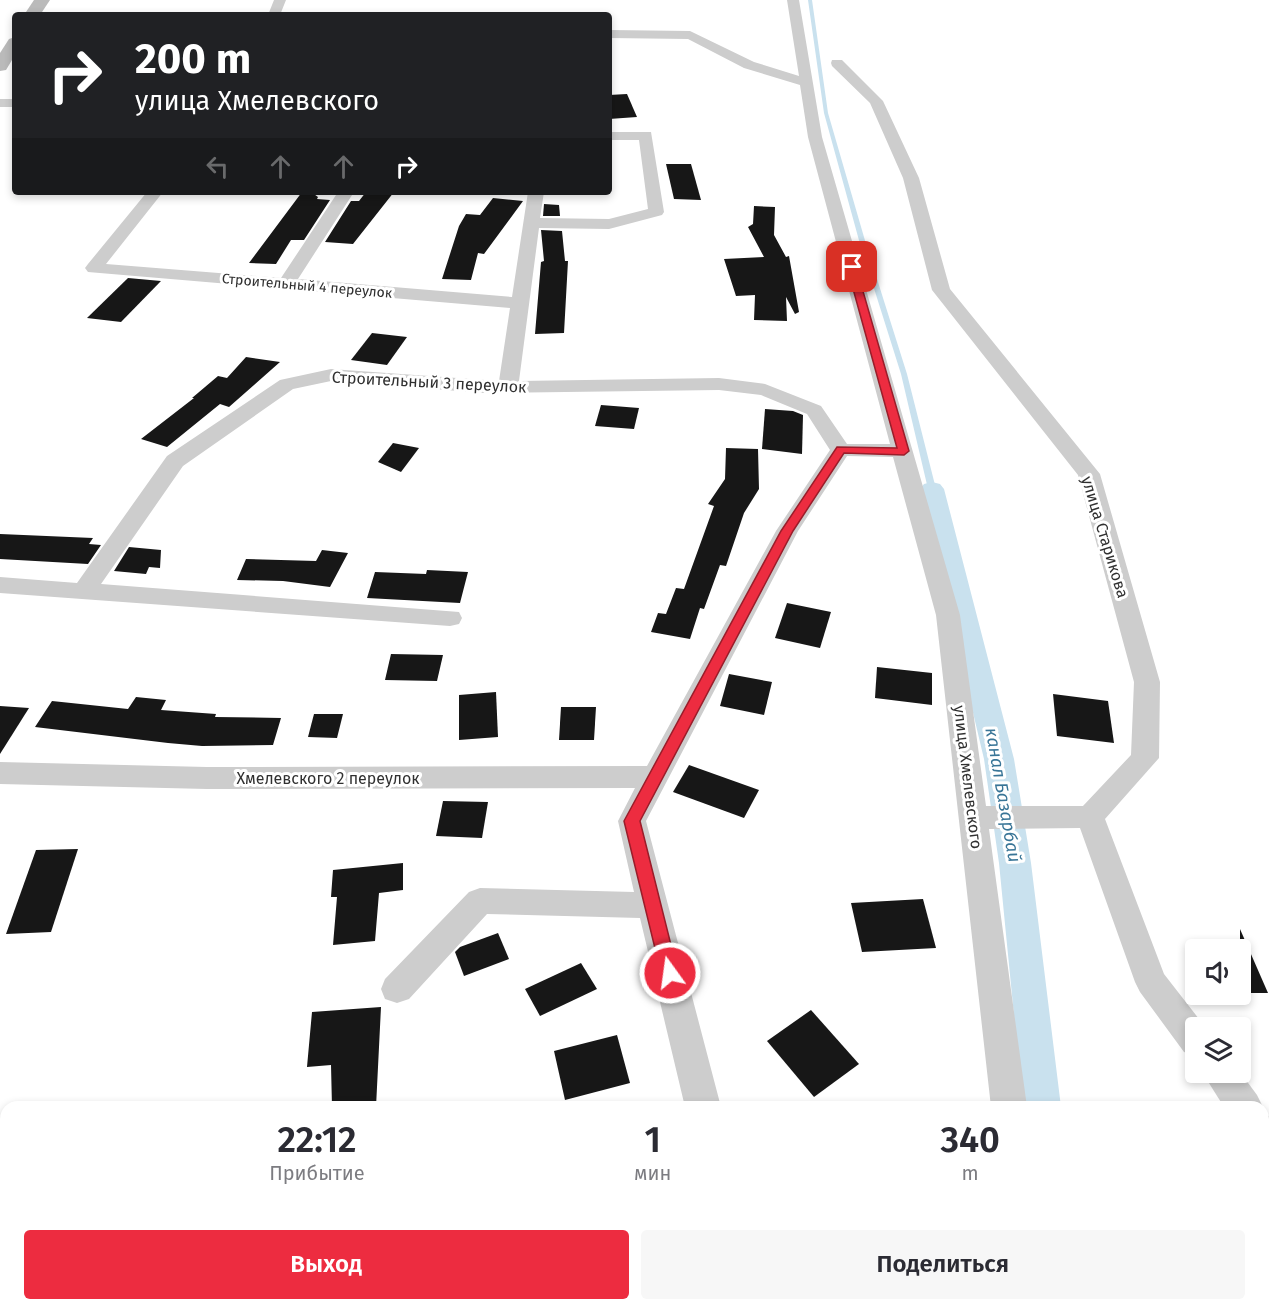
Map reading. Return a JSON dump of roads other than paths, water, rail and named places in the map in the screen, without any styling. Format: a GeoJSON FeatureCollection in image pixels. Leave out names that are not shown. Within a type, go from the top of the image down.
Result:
{"type":"FeatureCollection","features":[{"type":"Feature","properties":{"kind":"street","name":"улица Хмелевского"},"geometry":{"type":"LineString","coordinates":[[793,0],[814,137],[904,451],[948,615],[1008,1101]]}},
{"type":"Feature","properties":{"kind":"street"},"geometry":{"type":"LineString","coordinates":[[612,34],[690,35],[749,65],[806,83]]}},
{"type":"Feature","properties":{"kind":"street"},"geometry":{"type":"LineString","coordinates":[[0,66],[12,47]]}},
{"type":"Feature","properties":{"kind":"street","name":"улица Старикова"},"geometry":{"type":"LineString","coordinates":[[837,63],[876,101],[898,149],[911,178],[940,290],[1089,474],[1147,682],[1145,758],[1082,817]]}},
{"type":"Feature","properties":{"kind":"street"},"geometry":{"type":"LineString","coordinates":[[531,223],[609,224],[656,212],[646,135],[612,136]]}},
{"type":"Feature","properties":{"kind":"street","name":"Строительный 4 переулок"},"geometry":{"type":"LineString","coordinates":[[153,195],[94,268],[520,303]]}},
{"type":"Feature","properties":{"kind":"street"},"geometry":{"type":"LineString","coordinates":[[286,284],[344,195]]}},
{"type":"Feature","properties":{"kind":"street"},"geometry":{"type":"LineString","coordinates":[[508,387],[536,195]]}},
{"type":"Feature","properties":{"kind":"street","name":"Строительный 3 переулок"},"geometry":{"type":"LineString","coordinates":[[84,591],[175,461],[287,384],[331,375],[483,387],[719,384],[765,390],[814,410],[841,450]]}},
{"type":"Feature","properties":{"kind":"street"},"geometry":{"type":"LineString","coordinates":[[702,1101],[632,821],[787,531],[841,450],[904,451]]}},
{"type":"Feature","properties":{"kind":"street"},"geometry":{"type":"LineString","coordinates":[[0,585],[450,618]]}},
{"type":"Feature","properties":{"kind":"street","name":"Хмелевского 2 переулок"},"geometry":{"type":"LineString","coordinates":[[0,773],[207,778],[656,777]]}},
{"type":"Feature","properties":{"kind":"street"},"geometry":{"type":"LineString","coordinates":[[974,818],[1082,817],[1151,982],[1185,1027]]}},
{"type":"Feature","properties":{"kind":"street"},"geometry":{"type":"LineString","coordinates":[[397,988],[480,901],[653,905]]}},
{"type":"Feature","properties":{"kind":"street"},"geometry":{"type":"LineString","coordinates":[[1227,1083],[1241,1101]]}},
{"type":"Feature","properties":{"kind":"waterway"},"geometry":{"type":"LineString","coordinates":[[810,0],[826,113],[863,244],[904,374],[932,489]]}},
{"type":"Feature","properties":{"kind":"waterway","name":"канал Базарбай"},"geometry":{"type":"LineString","coordinates":[[932,489],[999,759],[1015,863],[1041,1101]]}}]}
